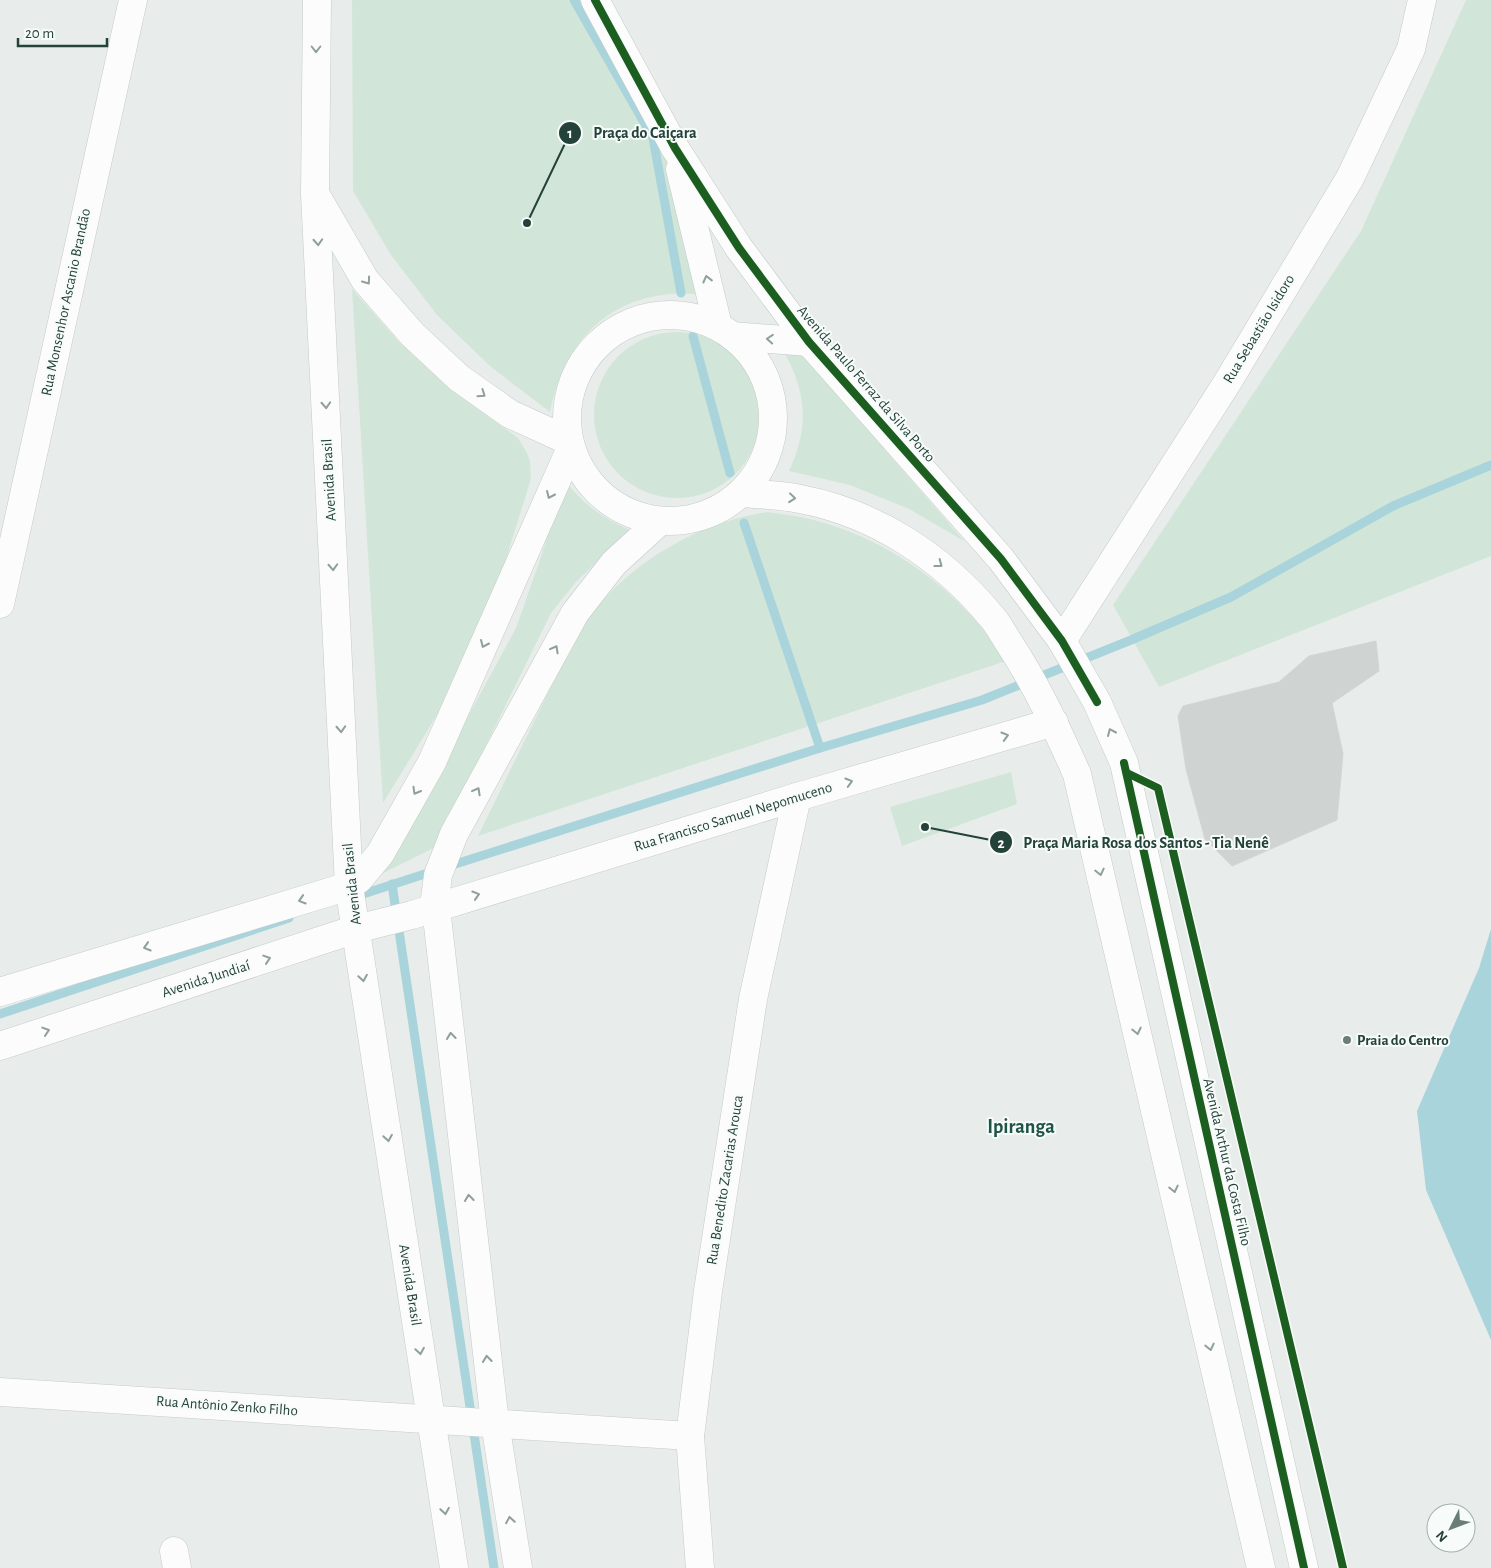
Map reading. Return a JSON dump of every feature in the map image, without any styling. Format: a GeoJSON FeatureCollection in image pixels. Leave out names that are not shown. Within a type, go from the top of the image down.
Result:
{"type":"FeatureCollection","features":[{"type":"Feature","properties":{"kind":"main road","name":"Rua Monsenhor Ascanio Brandão"},"geometry":{"type":"LineString","coordinates":[[0,604],[133,0]]}},
{"type":"Feature","properties":{"kind":"main road"},"geometry":{"type":"LineString","coordinates":[[316,0],[315,194],[365,280],[412,334],[459,378],[510,414],[568,445]]}},
{"type":"Feature","properties":{"kind":"main road","name":"Avenida Paulo Ferraz da Silva Porto"},"geometry":{"type":"LineString","coordinates":[[595,0],[675,148],[739,248],[809,342],[1001,559],[1066,648],[1097,702]]}},
{"type":"Feature","properties":{"kind":"main road","name":"Rua Sebastião Isidoro"},"geometry":{"type":"LineString","coordinates":[[1066,648],[1350,178],[1411,49],[1422,0]]}},
{"type":"Feature","properties":{"kind":"main road"},"geometry":{"type":"LineString","coordinates":[[675,148],[725,331],[744,346],[763,372],[773,403],[773,435],[763,466],[744,493],[719,510],[691,520],[660,522],[628,513],[601,494],[582,475],[568,445],[564,417],[574,379],[592,349],[619,328],[651,316],[686,316],[725,331],[809,342]]}},
{"type":"Feature","properties":{"kind":"main road","name":"Avenida Brasil"},"geometry":{"type":"LineString","coordinates":[[315,194],[357,911],[465,1421],[518,1568]]}},
{"type":"Feature","properties":{"kind":"main road"},"geometry":{"type":"LineString","coordinates":[[357,911],[359,879],[380,854],[432,762],[568,445]]}},
{"type":"Feature","properties":{"kind":"main road"},"geometry":{"type":"LineString","coordinates":[[744,493],[800,499],[855,514],[906,540],[952,574],[991,616],[1022,663],[1049,714],[1077,774],[1261,1568]]}},
{"type":"Feature","properties":{"kind":"main road","name":"Avenida Brasil"},"geometry":{"type":"LineString","coordinates":[[454,1568],[465,1421],[424,911],[435,898],[438,876],[454,834],[575,613],[614,563],[660,522]]}},
{"type":"Feature","properties":{"kind":"main road","name":"Avenida Arthur da Costa Filho"},"geometry":{"type":"LineString","coordinates":[[1097,702],[1124,763],[1304,1568]]}},
{"type":"Feature","properties":{"kind":"main road","name":"Rua Francisco Samuel Nepomuceno"},"geometry":{"type":"LineString","coordinates":[[424,911],[797,797],[1049,714]]}},
{"type":"Feature","properties":{"kind":"main road","name":"Rua Benedito Zacarias Arouca"},"geometry":{"type":"LineString","coordinates":[[700,1568],[690,1436],[708,1291],[753,999],[797,797]]}},
{"type":"Feature","properties":{"kind":"main road","name":"Avenida Jundiaí"},"geometry":{"type":"LineString","coordinates":[[0,1046],[357,911]]}},
{"type":"Feature","properties":{"kind":"main road","name":"Avenida Jundiaí"},"geometry":{"type":"LineString","coordinates":[[0,992],[357,911],[424,911]]}},
{"type":"Feature","properties":{"kind":"main road","name":"Rua Antônio Zenko Filho"},"geometry":{"type":"LineString","coordinates":[[0,1392],[690,1436]]}},
{"type":"Feature","properties":{"kind":"green space"},"geometry":{"type":"Polygon","coordinates":[[[352,0],[586,0],[664,139],[698,294],[666,294],[634,302],[615,311],[599,323],[584,337],[572,353],[555,391],[550,412],[491,367],[437,315],[391,255],[353,191],[352,0]]]}},
{"type":"Feature","properties":{"kind":"green space"},"geometry":{"type":"Polygon","coordinates":[[[1466,0],[1491,0],[1491,556],[1159,687],[1113,605],[1361,231],[1466,0]]]}},
{"type":"Feature","properties":{"kind":"green space"},"geometry":{"type":"Polygon","coordinates":[[[352,289],[399,342],[449,388],[518,438],[530,461],[531,479],[496,591],[448,697],[383,803],[352,289]]]}},
{"type":"Feature","properties":{"kind":"green space"},"geometry":{"type":"Polygon","coordinates":[[[685,332],[701,335],[716,341],[730,350],[742,362],[751,376],[757,391],[760,415],[759,431],[751,454],[742,468],[730,480],[716,489],[701,495],[669,498],[653,495],[638,489],[624,480],[612,468],[603,454],[597,439],[594,407],[597,391],[603,376],[612,362],[624,350],[638,341],[653,335],[685,332]]]}},
{"type":"Feature","properties":{"kind":"green space"},"geometry":{"type":"Polygon","coordinates":[[[793,350],[806,359],[964,541],[909,509],[850,485],[789,471],[800,440],[803,411],[797,382],[784,352],[793,350]]]}},
{"type":"Feature","properties":{"kind":"green space"},"geometry":{"type":"Polygon","coordinates":[[[564,479],[579,497],[595,511],[635,532],[604,555],[576,582],[551,613],[436,847],[375,877],[400,842],[516,628],[542,554],[564,479]]]}},
{"type":"Feature","properties":{"kind":"green space"},"geometry":{"type":"Polygon","coordinates":[[[766,512],[802,517],[837,527],[881,546],[902,558],[942,587],[960,604],[980,626],[1006,661],[478,836],[567,654],[584,624],[598,606],[629,575],[646,562],[684,539],[740,517],[766,512]]]}},
{"type":"Feature","properties":{"kind":"green space"},"geometry":{"type":"Polygon","coordinates":[[[1011,772],[1017,804],[902,846],[890,807],[1011,772]]]}},
{"type":"Feature","properties":{"kind":"water"},"geometry":{"type":"Polygon","coordinates":[[[1491,929],[1491,1340],[1426,1190],[1417,1111],[1479,968],[1491,929]]]}},
{"type":"Feature","properties":{"kind":"building"},"geometry":{"type":"Polygon","coordinates":[[[1376,641],[1379,671],[1332,703],[1343,754],[1337,820],[1232,866],[1205,839],[1186,769],[1178,716],[1183,706],[1279,682],[1309,656],[1376,641]]]}},
{"type":"Feature","properties":{"kind":"waterway"},"geometry":{"type":"LineString","coordinates":[[574,0],[653,138],[681,293]]}},
{"type":"Feature","properties":{"kind":"waterway"},"geometry":{"type":"LineString","coordinates":[[693,336],[730,473]]}},
{"type":"Feature","properties":{"kind":"waterway"},"geometry":{"type":"LineString","coordinates":[[446,867],[820,748],[982,700],[1131,640],[1231,597],[1393,506],[1491,465]]}},
{"type":"Feature","properties":{"kind":"waterway"},"geometry":{"type":"LineString","coordinates":[[744,523],[820,748]]}},
{"type":"Feature","properties":{"kind":"waterway"},"geometry":{"type":"LineString","coordinates":[[354,897],[434,871]]}},
{"type":"Feature","properties":{"kind":"waterway"},"geometry":{"type":"LineString","coordinates":[[392,884],[494,1568]]}},
{"type":"Feature","properties":{"kind":"waterway"},"geometry":{"type":"LineString","coordinates":[[0,1014],[289,918]]}},
{"type":"Feature","properties":{"kind":"cycle path"},"geometry":{"type":"LineString","coordinates":[[595,0],[675,148],[739,248],[809,342],[1001,559],[1062,641],[1097,702]]}},
{"type":"Feature","properties":{"kind":"cycle path"},"geometry":{"type":"LineString","coordinates":[[1124,763],[1304,1568]]}},
{"type":"Feature","properties":{"kind":"cycle path"},"geometry":{"type":"LineString","coordinates":[[1127,773],[1158,788],[1343,1568]]}},
{"type":"Feature","properties":{"kind":"place","name":"Praça do Caiçara"},"geometry":{"type":"Point","coordinates":[527,223]}},
{"type":"Feature","properties":{"kind":"place","name":"Praça Maria Rosa dos Santos - Tia Nenê"},"geometry":{"type":"Point","coordinates":[925,827]}},
{"type":"Feature","properties":{"kind":"place","name":"Praia do Centro"},"geometry":{"type":"Point","coordinates":[1347,1040]}},
{"type":"Feature","properties":{"kind":"district","name":"Ipiranga"},"geometry":{"type":"Point","coordinates":[1021,1127]}}]}
